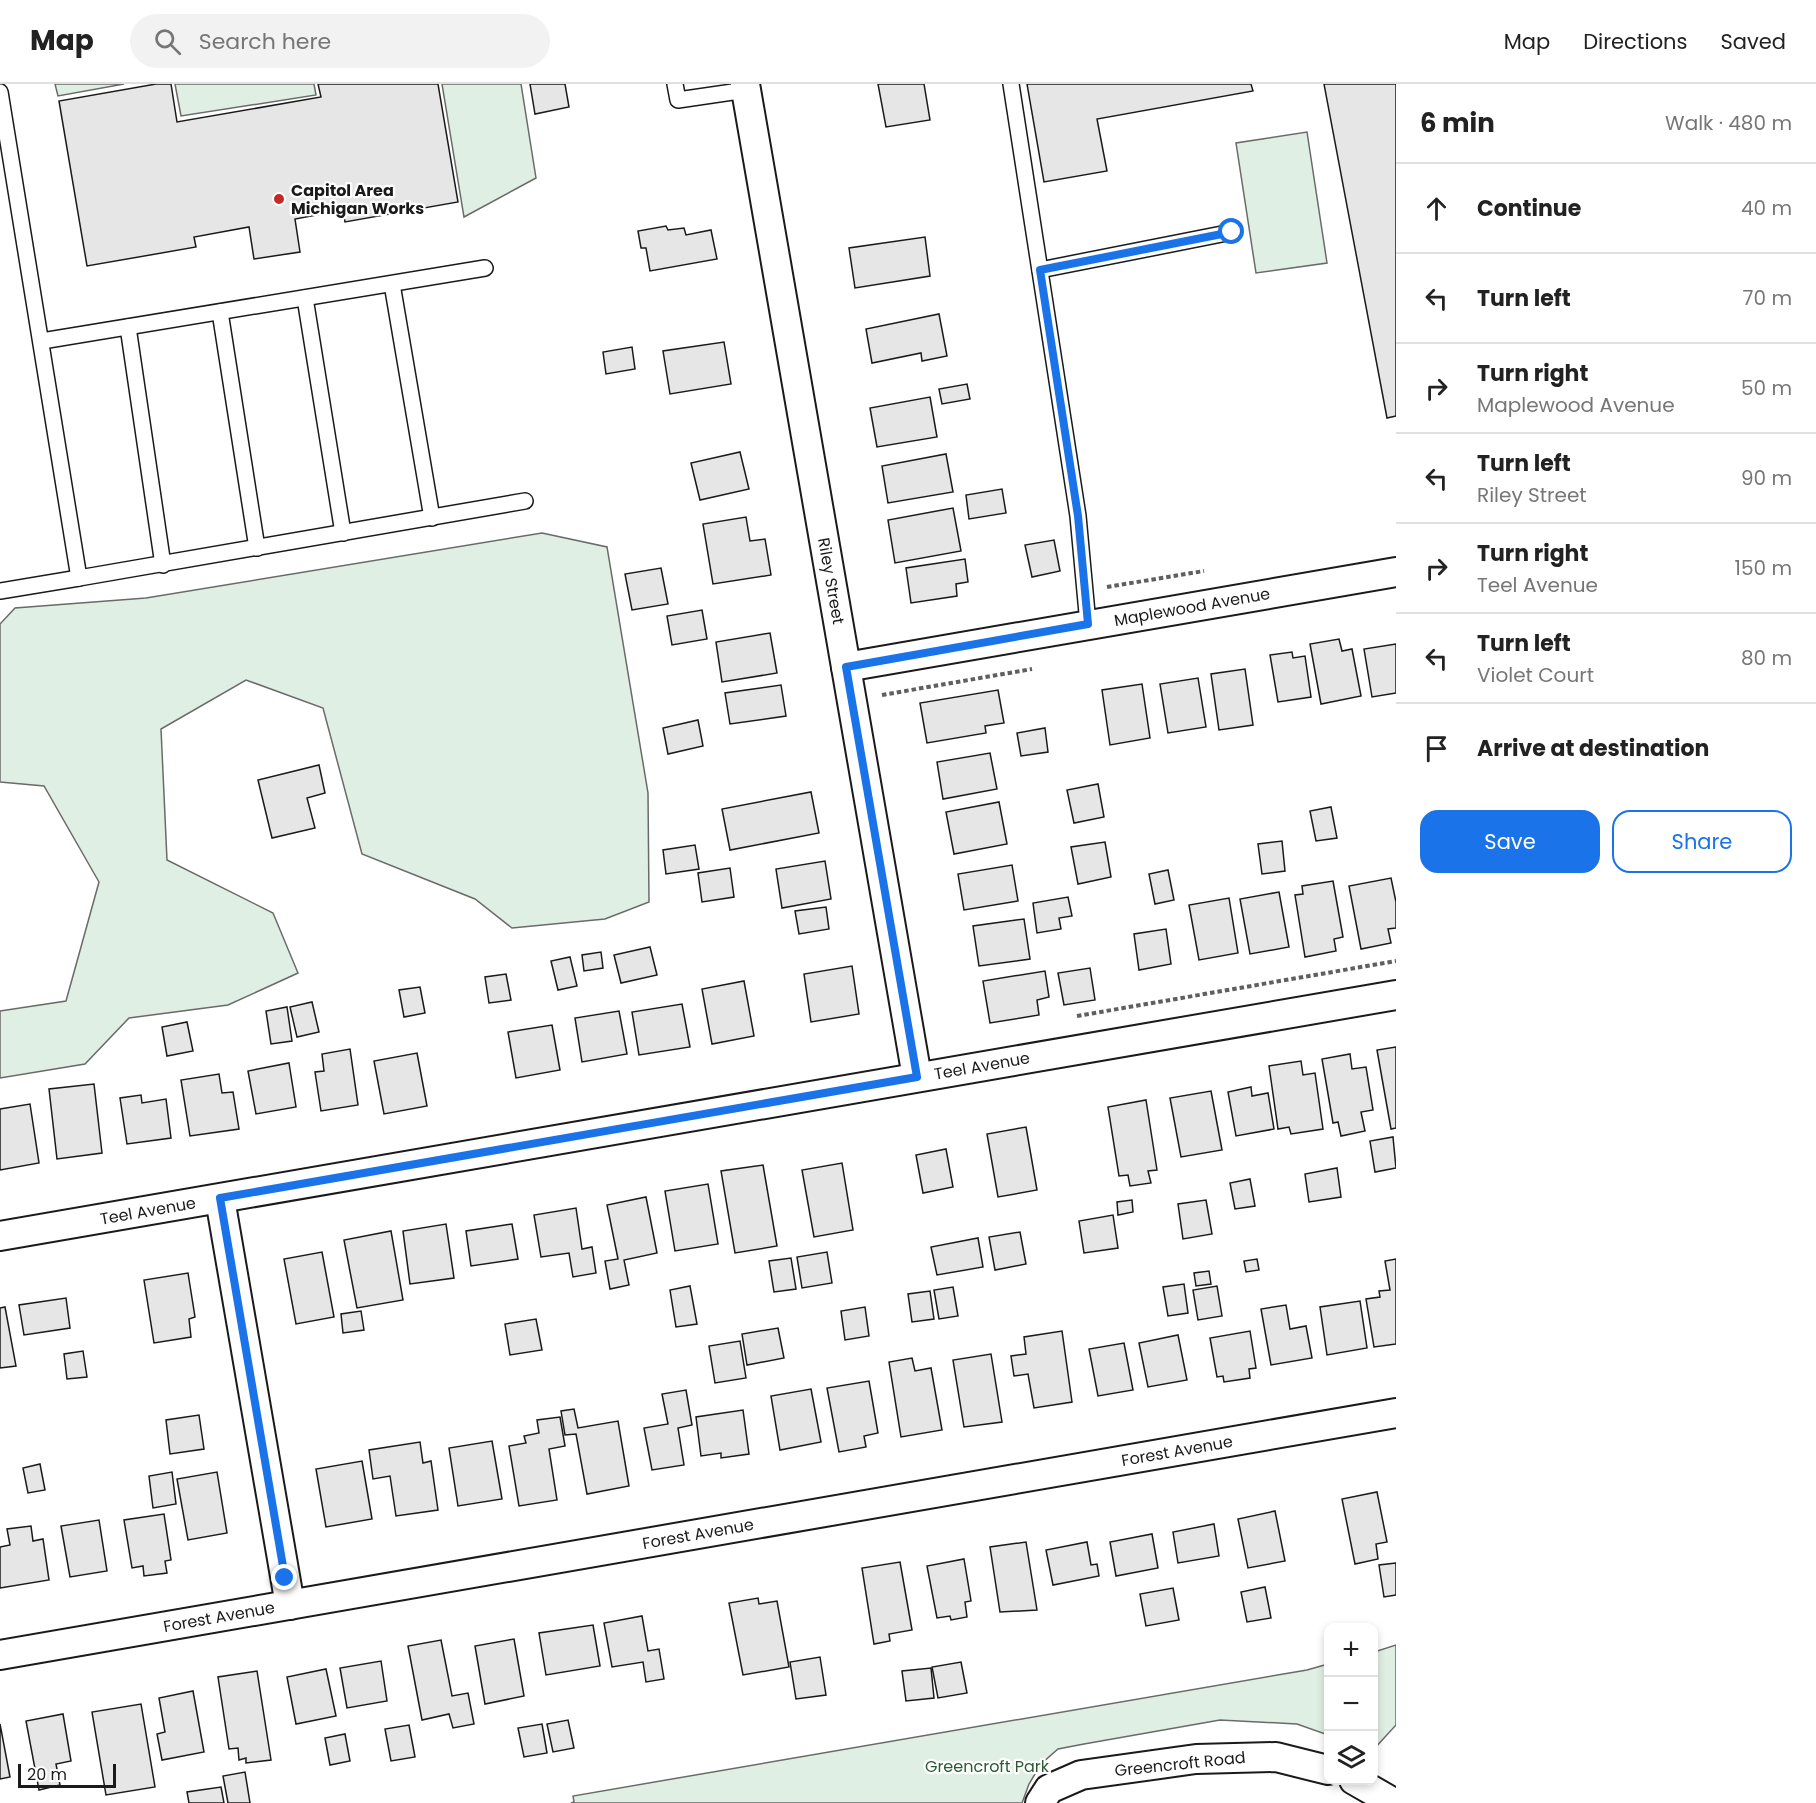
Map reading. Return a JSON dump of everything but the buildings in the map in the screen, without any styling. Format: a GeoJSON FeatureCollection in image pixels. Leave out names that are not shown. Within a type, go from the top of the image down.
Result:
{"type":"FeatureCollection","features":[{"type":"Feature","properties":{"kind":"street","name":"Riley Street"},"geometry":{"type":"LineString","coordinates":[[746,87],[917,1077]]}},
{"type":"Feature","properties":{"kind":"street","name":"Maplewood Avenue"},"geometry":{"type":"LineString","coordinates":[[846,667],[1396,572]]}},
{"type":"Feature","properties":{"kind":"street","name":"Teel Avenue"},"geometry":{"type":"LineString","coordinates":[[0,1236],[1396,995]]}},
{"type":"Feature","properties":{"kind":"street"},"geometry":{"type":"LineString","coordinates":[[220,1198],[290,1605]]}},
{"type":"Feature","properties":{"kind":"street","name":"Forest Avenue"},"geometry":{"type":"LineString","coordinates":[[0,1655],[1396,1413]]}},
{"type":"Feature","properties":{"kind":"street","name":"Greencroft Road"},"geometry":{"type":"LineString","coordinates":[[1040,1803],[1049,1789],[1081,1775],[1196,1759],[1276,1757],[1324,1769]]}},
{"type":"Feature","properties":{"kind":"street"},"geometry":{"type":"LineString","coordinates":[[1363,1785],[1394,1803]]}},
{"type":"Feature","properties":{"kind":"lane"},"geometry":{"type":"LineString","coordinates":[[675,84],[678,100],[746,87]]}},
{"type":"Feature","properties":{"kind":"lane"},"geometry":{"type":"LineString","coordinates":[[1011,84],[1078,516],[1088,624]]}},
{"type":"Feature","properties":{"kind":"lane"},"geometry":{"type":"LineString","coordinates":[[0,92],[2,117],[42,341],[79,578]]}},
{"type":"Feature","properties":{"kind":"lane"},"geometry":{"type":"LineString","coordinates":[[1040,270],[1232,232]]}},
{"type":"Feature","properties":{"kind":"lane"},"geometry":{"type":"LineString","coordinates":[[42,341],[485,268]]}},
{"type":"Feature","properties":{"kind":"lane"},"geometry":{"type":"LineString","coordinates":[[392,284],[432,518]]}},
{"type":"Feature","properties":{"kind":"lane"},"geometry":{"type":"LineString","coordinates":[[304,298],[343,533]]}},
{"type":"Feature","properties":{"kind":"lane"},"geometry":{"type":"LineString","coordinates":[[220,312],[257,548]]}},
{"type":"Feature","properties":{"kind":"lane"},"geometry":{"type":"LineString","coordinates":[[128,327],[163,565]]}},
{"type":"Feature","properties":{"kind":"lane"},"geometry":{"type":"LineString","coordinates":[[0,591],[163,565],[525,501]]}},
{"type":"Feature","properties":{"kind":"path"},"geometry":{"type":"LineString","coordinates":[[1084,592],[1211,570]]}},
{"type":"Feature","properties":{"kind":"path"},"geometry":{"type":"LineString","coordinates":[[882,707],[880,695],[1033,669]]}},
{"type":"Feature","properties":{"kind":"path"},"geometry":{"type":"LineString","coordinates":[[1069,1017],[1396,961]]}},
{"type":"Feature","properties":{"kind":"green space"},"geometry":{"type":"Polygon","coordinates":[[[55,84],[124,84],[58,96],[55,84]]]}},
{"type":"Feature","properties":{"kind":"green space"},"geometry":{"type":"Polygon","coordinates":[[[175,84],[314,84],[316,95],[181,116],[175,84]]]}},
{"type":"Feature","properties":{"kind":"green space"},"geometry":{"type":"Polygon","coordinates":[[[442,84],[521,84],[536,178],[464,217],[442,84]]]}},
{"type":"Feature","properties":{"kind":"green space"},"geometry":{"type":"Polygon","coordinates":[[[1307,132],[1327,263],[1256,273],[1236,143],[1307,132]]]}},
{"type":"Feature","properties":{"kind":"green space"},"geometry":{"type":"Polygon","coordinates":[[[542,533],[607,547],[648,793],[649,902],[605,919],[512,928],[475,899],[362,854],[323,708],[246,680],[161,729],[167,860],[273,913],[298,973],[228,1005],[129,1018],[85,1064],[0,1078],[0,1011],[66,1001],[99,882],[44,786],[0,782],[0,624],[15,608],[146,598],[542,533]]]}},
{"type":"Feature","properties":{"kind":"green space"},"geometry":{"type":"Polygon","coordinates":[[[1396,1645],[1396,1725],[1378,1745],[1378,1677],[1378,1651],[1396,1645]]]}},
{"type":"Feature","properties":{"kind":"green space","name":"Greencroft Park"},"geometry":{"type":"Polygon","coordinates":[[[1324,1665],[1324,1734],[1297,1724],[1220,1720],[1058,1749],[1041,1764],[1029,1784],[1022,1803],[571,1803],[574,1802],[573,1796],[1307,1670],[1324,1665]]]}},
{"type":"Feature","properties":{"kind":"place","name":"Capitol Area Michigan Works"},"geometry":{"type":"Point","coordinates":[279,199]}},
{"type":"Feature","properties":{"kind":"route"},"geometry":{"type":"LineString","coordinates":[[285,1578],[220,1198],[917,1077],[846,667],[1088,624],[1078,516],[1040,270],[1232,232]]}}]}
